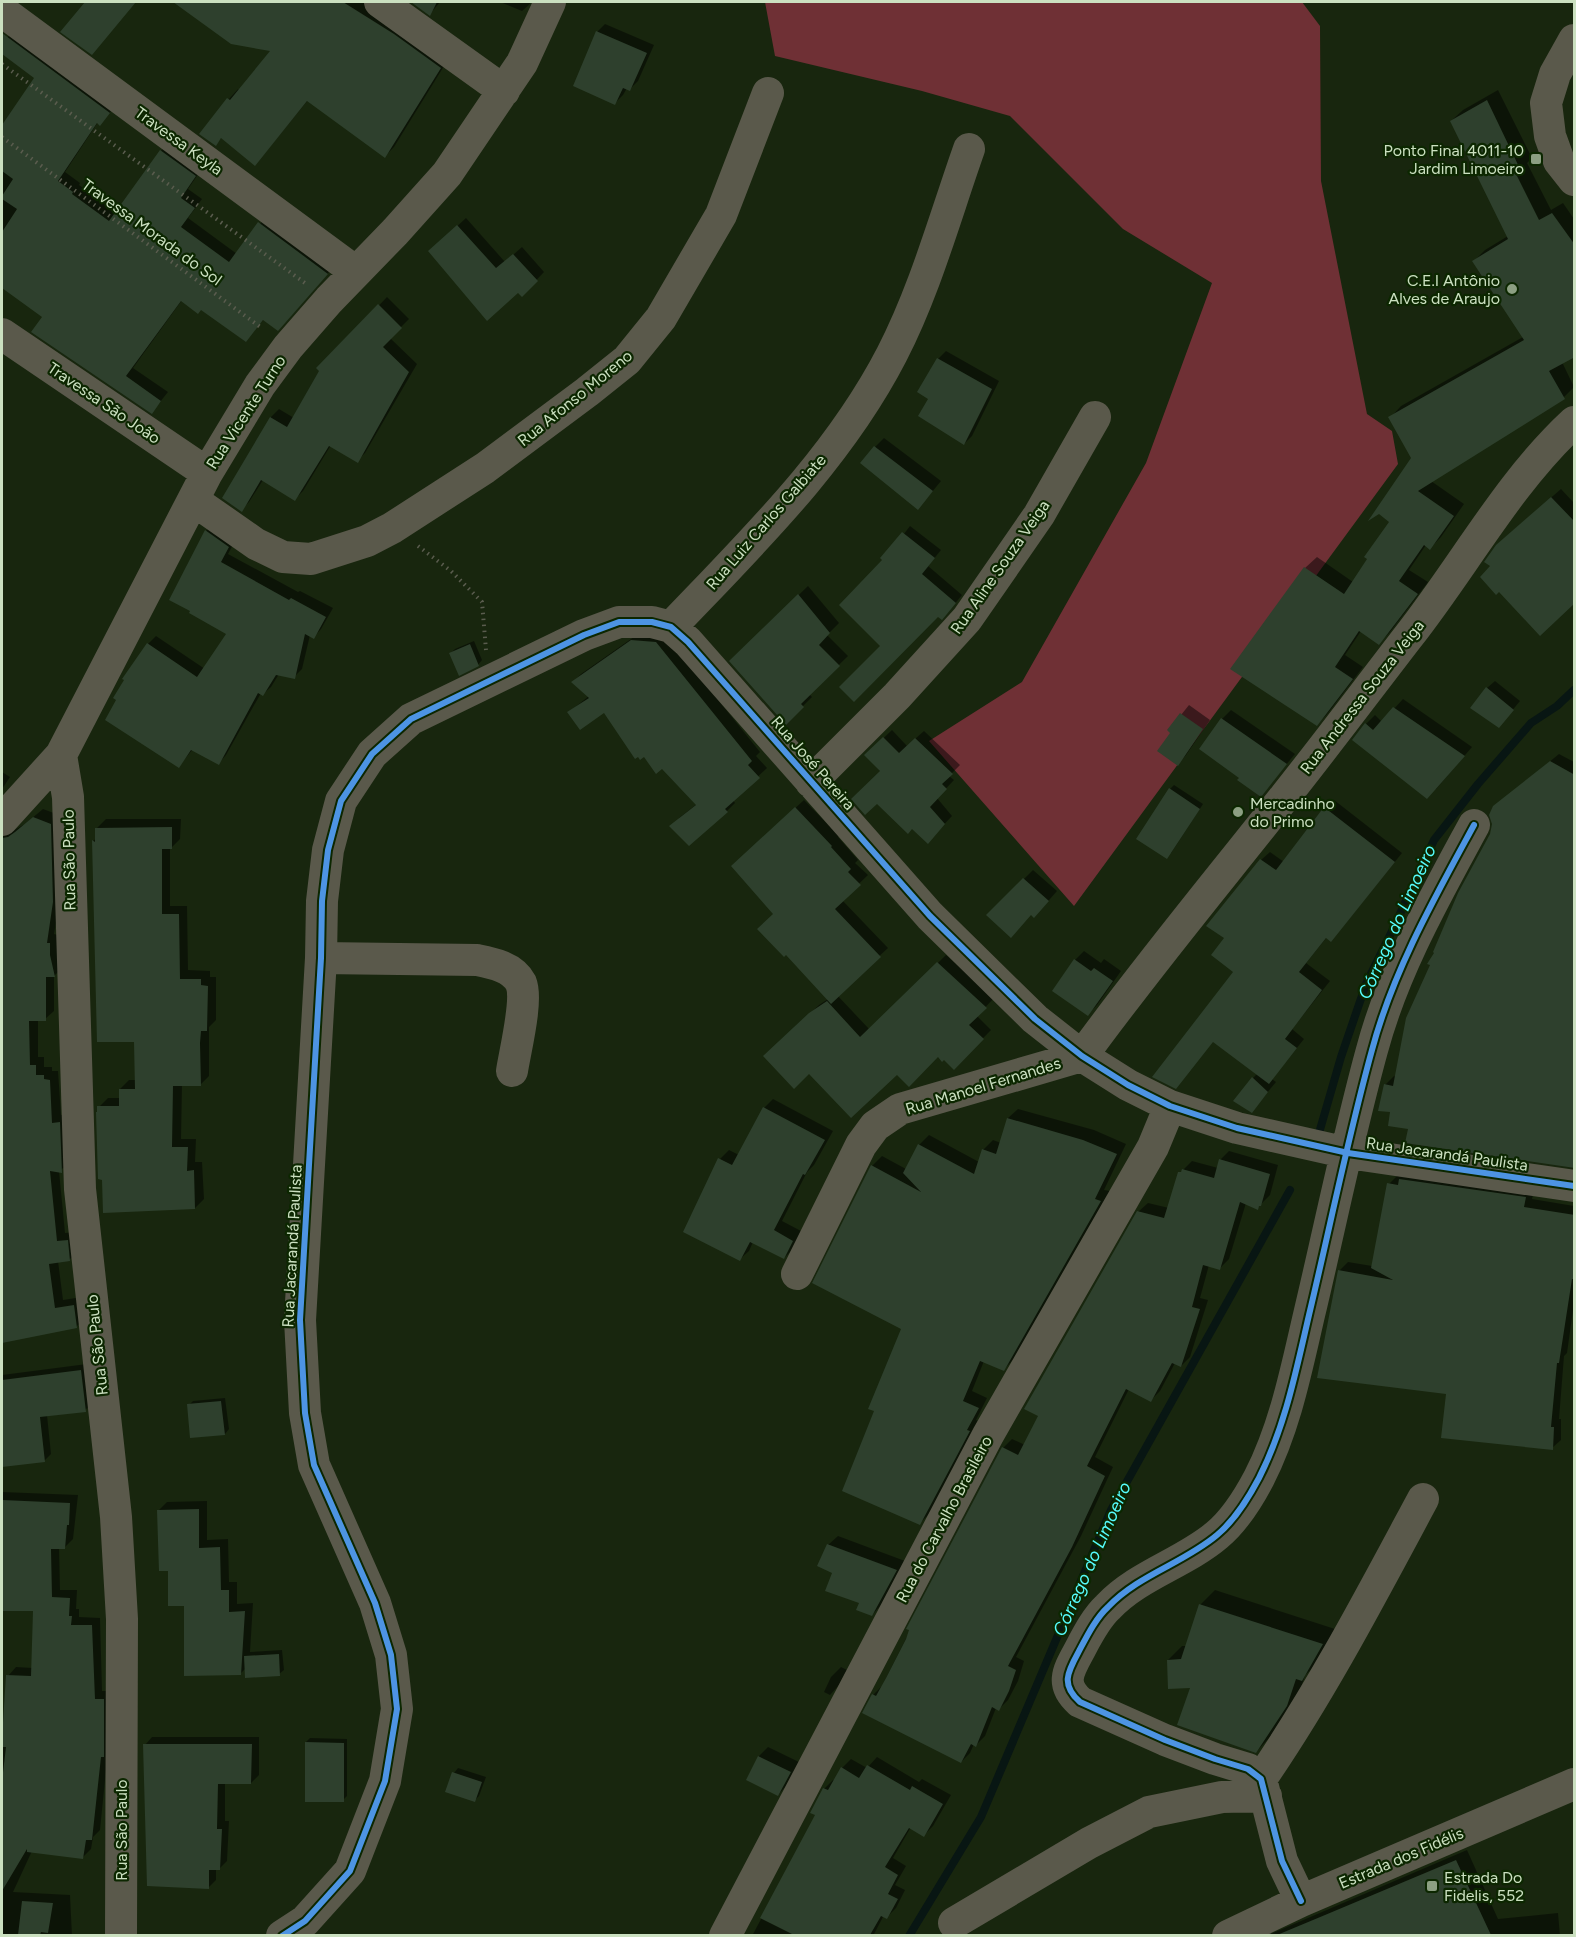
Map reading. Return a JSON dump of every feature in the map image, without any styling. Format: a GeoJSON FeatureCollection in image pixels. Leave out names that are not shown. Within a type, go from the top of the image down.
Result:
{"type":"FeatureCollection","features":[{"type":"Feature","properties":{"kind":"street"},"geometry":{"type":"LineString","coordinates":[[380,2],[504,91]]}},
{"type":"Feature","properties":{"kind":"street","name":"Rua Vicente Turno"},"geometry":{"type":"LineString","coordinates":[[2,820],[61,755],[200,486],[260,385],[288,347],[329,300],[447,174],[522,63],[550,2]]}},
{"type":"Feature","properties":{"kind":"street","name":"Travessa Keyla"},"geometry":{"type":"LineString","coordinates":[[2,11],[356,272]]}},
{"type":"Feature","properties":{"kind":"street"},"geometry":{"type":"LineString","coordinates":[[1575,40],[1555,74],[1546,103],[1550,136],[1559,161],[1575,180]]}},
{"type":"Feature","properties":{"kind":"street","name":"Rua Afonso Moreno"},"geometry":{"type":"LineString","coordinates":[[392,528],[485,468],[627,360],[661,318],[721,215],[768,93]]}},
{"type":"Feature","properties":{"kind":"street","name":"Rua Luiz Carlos Galbiate"},"geometry":{"type":"LineString","coordinates":[[671,627],[809,478],[857,413],[892,354],[919,291],[969,149]]}},
{"type":"Feature","properties":{"kind":"street","name":"Travessa São João"},"geometry":{"type":"LineString","coordinates":[[2,334],[200,486]]}},
{"type":"Feature","properties":{"kind":"street","name":"Rua Aline Souza Veiga"},"geometry":{"type":"LineString","coordinates":[[811,782],[897,696],[967,619],[1040,515],[1095,417]]}},
{"type":"Feature","properties":{"kind":"street","name":"Rua Andressa Souza Veiga"},"geometry":{"type":"LineString","coordinates":[[1082,1056],[1122,1001],[1278,806],[1429,611],[1537,460],[1575,422]]}},
{"type":"Feature","properties":{"kind":"street"},"geometry":{"type":"LineString","coordinates":[[200,486],[256,544],[283,557],[311,559],[367,541],[392,528]]}},
{"type":"Feature","properties":{"kind":"street"},"geometry":{"type":"LineString","coordinates":[[481,683],[584,635],[619,622],[652,622],[671,627]]}},
{"type":"Feature","properties":{"kind":"street","name":"Rua José Pereira"},"geometry":{"type":"LineString","coordinates":[[671,627],[688,642],[930,916],[1035,1020],[1082,1056]]}},
{"type":"Feature","properties":{"kind":"street","name":"Rua Jacarandá Paulista"},"geometry":{"type":"LineString","coordinates":[[282,1935],[305,1921],[350,1871],[385,1781],[397,1709],[392,1654],[356,1555],[314,1465],[305,1413],[300,1320],[321,958],[322,901],[328,850],[341,801],[372,754],[411,719],[481,683]]}},
{"type":"Feature","properties":{"kind":"street","name":"Rua São Paulo"},"geometry":{"type":"LineString","coordinates":[[61,755],[68,797],[80,1189],[116,1516],[122,1619],[121,1935]]}},
{"type":"Feature","properties":{"kind":"street"},"geometry":{"type":"LineString","coordinates":[[1301,1901],[1282,1861],[1272,1829],[1264,1788],[1248,1769],[1165,1740],[1080,1702],[1071,1694],[1067,1686],[1070,1669],[1088,1635],[1107,1607],[1128,1590],[1185,1557],[1218,1534],[1240,1509],[1258,1479],[1285,1417],[1337,1151],[1394,987],[1433,902],[1473,825]]}},
{"type":"Feature","properties":{"kind":"street"},"geometry":{"type":"LineString","coordinates":[[321,958],[477,960],[497,964],[513,974],[520,983],[523,999],[512,1071]]}},
{"type":"Feature","properties":{"kind":"street","name":"Rua Jacarandá Paulista"},"geometry":{"type":"LineString","coordinates":[[1082,1056],[1128,1085],[1170,1106],[1237,1128],[1337,1151],[1575,1186]]}},
{"type":"Feature","properties":{"kind":"street","name":"Rua Manoel Fernandes"},"geometry":{"type":"LineString","coordinates":[[797,1274],[861,1145],[875,1126],[900,1109],[1082,1056]]}},
{"type":"Feature","properties":{"kind":"street","name":"Rua do Carvalho Brasileiro"},"geometry":{"type":"LineString","coordinates":[[725,1935],[988,1435],[1153,1147],[1170,1106]]}},
{"type":"Feature","properties":{"kind":"street"},"geometry":{"type":"LineString","coordinates":[[954,1923],[1089,1843],[1149,1812],[1264,1788],[1423,1499]]}},
{"type":"Feature","properties":{"kind":"street","name":"Estrada dos Fidélis"},"geometry":{"type":"LineString","coordinates":[[1228,1935],[1301,1901],[1575,1784]]}},
{"type":"Feature","properties":{"kind":"path"},"geometry":{"type":"LineString","coordinates":[[2,64],[329,300]]}},
{"type":"Feature","properties":{"kind":"path"},"geometry":{"type":"LineString","coordinates":[[392,528],[451,571],[482,603],[487,647],[481,683]]}},
{"type":"Feature","properties":{"kind":"shaded area"},"geometry":{"type":"Polygon","coordinates":[[[765,2],[1302,2],[1320,26],[1321,181],[1367,414],[1392,431],[1398,464],[1074,906],[929,741],[1022,682],[1146,463],[1212,283],[1123,229],[1010,116],[922,91],[775,56],[765,2]]]}},
{"type":"Feature","properties":{"kind":"building"},"geometry":{"type":"Polygon","coordinates":[[[85,2],[136,2],[92,55],[60,32],[85,2]]]}},
{"type":"Feature","properties":{"kind":"building"},"geometry":{"type":"Polygon","coordinates":[[[173,2],[343,2],[394,34],[441,68],[385,158],[307,101],[255,166],[221,138],[216,146],[199,134],[227,98],[230,100],[270,51],[231,44],[173,2]]]}},
{"type":"Feature","properties":{"kind":"building"},"geometry":{"type":"Polygon","coordinates":[[[411,2],[437,2],[430,16],[411,2]]]}},
{"type":"Feature","properties":{"kind":"building"},"geometry":{"type":"Polygon","coordinates":[[[596,31],[647,53],[630,91],[623,88],[615,105],[573,86],[596,31]]]}},
{"type":"Feature","properties":{"kind":"building"},"geometry":{"type":"Polygon","coordinates":[[[2,33],[110,113],[100,126],[97,123],[58,181],[73,192],[72,194],[109,221],[160,150],[196,176],[181,198],[195,208],[181,227],[229,262],[258,222],[328,274],[278,331],[263,320],[246,342],[201,310],[198,314],[181,301],[126,376],[161,401],[152,414],[31,332],[42,317],[2,288],[2,232],[17,209],[2,199],[13,179],[2,171],[2,125],[34,78],[2,54],[2,33]]]}},
{"type":"Feature","properties":{"kind":"building"},"geometry":{"type":"Polygon","coordinates":[[[1487,100],[1521,171],[1516,174],[1539,220],[1552,213],[1575,245],[1575,357],[1549,371],[1565,399],[1418,491],[1454,516],[1430,550],[1424,545],[1399,581],[1418,594],[1379,645],[1359,631],[1335,667],[1353,679],[1317,726],[1230,669],[1304,567],[1344,594],[1367,559],[1364,557],[1389,522],[1379,514],[1368,521],[1411,458],[1388,417],[1524,340],[1472,261],[1508,239],[1450,121],[1487,100]]]}},
{"type":"Feature","properties":{"kind":"building"},"geometry":{"type":"Polygon","coordinates":[[[457,225],[496,268],[513,254],[538,281],[522,297],[518,293],[487,321],[428,251],[457,225]]]}},
{"type":"Feature","properties":{"kind":"building"},"geometry":{"type":"Polygon","coordinates":[[[378,304],[402,328],[383,347],[409,372],[358,463],[329,446],[295,501],[261,480],[242,512],[222,498],[270,417],[287,427],[319,371],[316,368],[378,304]]]}},
{"type":"Feature","properties":{"kind":"building"},"geometry":{"type":"Polygon","coordinates":[[[937,358],[992,389],[964,445],[918,416],[928,399],[917,392],[937,358]]]}},
{"type":"Feature","properties":{"kind":"building"},"geometry":{"type":"Polygon","coordinates":[[[874,446],[933,491],[918,510],[860,463],[874,446]]]}},
{"type":"Feature","properties":{"kind":"building"},"geometry":{"type":"Polygon","coordinates":[[[1551,497],[1575,522],[1575,603],[1540,636],[1499,592],[1496,595],[1480,577],[1490,566],[1484,562],[1496,545],[1551,497]]]}},
{"type":"Feature","properties":{"kind":"building"},"geometry":{"type":"Polygon","coordinates":[[[205,530],[229,547],[221,562],[289,600],[291,598],[326,617],[314,639],[305,634],[295,679],[276,675],[263,696],[258,693],[219,765],[191,750],[179,768],[105,720],[116,700],[113,698],[124,680],[122,679],[147,643],[197,677],[226,634],[169,600],[205,530]]]}},
{"type":"Feature","properties":{"kind":"building"},"geometry":{"type":"Polygon","coordinates":[[[902,532],[935,558],[922,574],[956,603],[942,620],[938,617],[854,702],[839,687],[880,646],[839,605],[882,560],[880,558],[902,532]]]}},
{"type":"Feature","properties":{"kind":"building"},"geometry":{"type":"Polygon","coordinates":[[[798,594],[830,633],[819,645],[840,666],[801,704],[804,707],[786,725],[729,661],[798,594]]]}},
{"type":"Feature","properties":{"kind":"building"},"geometry":{"type":"Polygon","coordinates":[[[631,640],[656,642],[752,761],[748,765],[760,778],[725,809],[728,812],[689,846],[669,826],[696,805],[662,769],[656,774],[644,757],[640,760],[638,757],[635,759],[604,713],[580,730],[567,712],[589,698],[571,682],[631,640]]]}},
{"type":"Feature","properties":{"kind":"building"},"geometry":{"type":"Polygon","coordinates":[[[470,644],[479,666],[459,676],[449,653],[470,644]]]}},
{"type":"Feature","properties":{"kind":"building"},"geometry":{"type":"Polygon","coordinates":[[[1486,687],[1514,710],[1499,728],[1470,708],[1486,687]]]}},
{"type":"Feature","properties":{"kind":"building"},"geometry":{"type":"Polygon","coordinates":[[[1393,707],[1465,756],[1427,799],[1352,740],[1365,723],[1373,730],[1393,707]]]}},
{"type":"Feature","properties":{"kind":"building"},"geometry":{"type":"Polygon","coordinates":[[[1180,713],[1203,729],[1178,766],[1157,751],[1170,733],[1167,730],[1180,713]]]}},
{"type":"Feature","properties":{"kind":"building"},"geometry":{"type":"Polygon","coordinates":[[[1221,718],[1287,764],[1261,797],[1199,749],[1221,718]]]}},
{"type":"Feature","properties":{"kind":"building"},"geometry":{"type":"Polygon","coordinates":[[[883,737],[899,753],[915,738],[953,774],[942,784],[947,789],[930,807],[945,824],[928,844],[912,829],[908,834],[877,804],[865,815],[851,799],[880,771],[864,755],[883,737]]]}},
{"type":"Feature","properties":{"kind":"building"},"geometry":{"type":"Polygon","coordinates":[[[1550,761],[1575,775],[1575,1168],[1405,1143],[1408,1129],[1388,1126],[1390,1112],[1378,1111],[1384,1084],[1393,1086],[1406,1018],[1430,965],[1427,964],[1434,953],[1458,893],[1490,834],[1492,824],[1489,815],[1493,806],[1550,761]]]}},
{"type":"Feature","properties":{"kind":"building"},"geometry":{"type":"Polygon","coordinates":[[[1169,788],[1200,809],[1167,859],[1136,839],[1169,788]]]}},
{"type":"Feature","properties":{"kind":"building"},"geometry":{"type":"Polygon","coordinates":[[[795,807],[832,846],[851,869],[848,872],[861,885],[835,909],[881,957],[831,1004],[786,955],[784,957],[757,929],[773,914],[731,866],[795,807]]]}},
{"type":"Feature","properties":{"kind":"building"},"geometry":{"type":"Polygon","coordinates":[[[1324,807],[1395,862],[1331,942],[1326,938],[1299,972],[1322,990],[1285,1039],[1297,1048],[1269,1084],[1213,1042],[1176,1089],[1152,1077],[1233,972],[1211,955],[1224,938],[1206,926],[1260,859],[1276,870],[1324,807]]]}},
{"type":"Feature","properties":{"kind":"building"},"geometry":{"type":"Polygon","coordinates":[[[33,817],[51,824],[53,902],[47,943],[50,943],[55,977],[46,977],[46,1021],[29,1021],[30,1065],[36,1065],[36,1075],[44,1075],[44,1079],[50,1080],[52,1123],[60,1122],[62,1173],[50,1171],[57,1241],[68,1240],[70,1261],[49,1264],[55,1308],[74,1305],[77,1328],[2,1343],[2,838],[8,837],[33,817]]]}},
{"type":"Feature","properties":{"kind":"building"},"geometry":{"type":"Polygon","coordinates":[[[172,827],[172,849],[162,849],[162,914],[179,914],[180,979],[201,979],[201,985],[208,986],[207,1031],[201,1031],[200,1043],[201,1086],[173,1086],[172,1147],[188,1147],[187,1171],[194,1170],[195,1209],[103,1213],[102,1180],[98,1179],[97,1106],[119,1106],[119,1089],[135,1089],[134,1042],[97,1042],[92,840],[95,842],[95,828],[172,827]]]}},
{"type":"Feature","properties":{"kind":"building"},"geometry":{"type":"Polygon","coordinates":[[[1023,878],[1049,901],[1034,918],[1031,915],[1011,938],[986,915],[1023,878]]]}},
{"type":"Feature","properties":{"kind":"building"},"geometry":{"type":"Polygon","coordinates":[[[1074,959],[1091,971],[1094,968],[1113,981],[1088,1016],[1052,991],[1074,959]]]}},
{"type":"Feature","properties":{"kind":"building"},"geometry":{"type":"Polygon","coordinates":[[[937,962],[987,1008],[969,1025],[984,1039],[954,1070],[938,1057],[909,1087],[897,1075],[851,1118],[809,1074],[794,1089],[763,1056],[809,1013],[827,1001],[860,1037],[937,962]]]}},
{"type":"Feature","properties":{"kind":"building"},"geometry":{"type":"Polygon","coordinates":[[[1252,1077],[1268,1092],[1252,1113],[1233,1101],[1252,1077]]]}},
{"type":"Feature","properties":{"kind":"building"},"geometry":{"type":"Polygon","coordinates":[[[763,1107],[825,1140],[805,1175],[803,1174],[774,1230],[793,1241],[784,1259],[750,1242],[740,1261],[683,1232],[718,1158],[732,1165],[763,1107]]]}},
{"type":"Feature","properties":{"kind":"building"},"geometry":{"type":"Polygon","coordinates":[[[1007,1118],[1083,1140],[1117,1154],[1095,1199],[1101,1201],[1004,1371],[980,1361],[963,1401],[979,1408],[967,1430],[970,1431],[920,1525],[842,1491],[874,1411],[868,1409],[901,1329],[812,1283],[871,1165],[921,1192],[903,1173],[918,1144],[974,1174],[982,1149],[996,1154],[1007,1118]]]}},
{"type":"Feature","properties":{"kind":"building"},"geometry":{"type":"Polygon","coordinates":[[[1219,1159],[1270,1174],[1261,1206],[1258,1210],[1240,1202],[1220,1270],[1203,1265],[1192,1307],[1200,1309],[1181,1367],[1172,1363],[1151,1402],[1126,1389],[1087,1466],[1105,1476],[1072,1547],[1008,1666],[1016,1670],[1009,1691],[999,1711],[992,1707],[976,1747],[971,1744],[961,1763],[862,1713],[872,1694],[876,1696],[886,1678],[906,1639],[909,1630],[906,1629],[1002,1447],[1018,1455],[1038,1416],[1024,1409],[1137,1211],[1164,1218],[1178,1172],[1182,1169],[1214,1178],[1219,1159]]]}},
{"type":"Feature","properties":{"kind":"building"},"geometry":{"type":"Polygon","coordinates":[[[1399,1179],[1526,1197],[1524,1207],[1575,1215],[1575,1279],[1572,1279],[1559,1363],[1557,1363],[1551,1427],[1554,1427],[1553,1450],[1441,1438],[1446,1394],[1317,1378],[1338,1270],[1393,1280],[1371,1268],[1387,1183],[1398,1185],[1399,1179]]]}},
{"type":"Feature","properties":{"kind":"building"},"geometry":{"type":"Polygon","coordinates":[[[81,1370],[86,1412],[40,1417],[45,1462],[2,1467],[2,1380],[81,1370]]]}},
{"type":"Feature","properties":{"kind":"building"},"geometry":{"type":"Polygon","coordinates":[[[221,1401],[225,1435],[190,1438],[187,1404],[221,1401]]]}},
{"type":"Feature","properties":{"kind":"building"},"geometry":{"type":"Polygon","coordinates":[[[2,1500],[70,1503],[65,1549],[51,1549],[52,1597],[70,1598],[71,1625],[92,1625],[95,1699],[104,1699],[104,1757],[101,1757],[92,1840],[86,1840],[83,1859],[27,1852],[27,1849],[2,1891],[2,1781],[6,1747],[2,1747],[2,1738],[6,1675],[31,1676],[33,1611],[2,1611],[2,1500]]]}},
{"type":"Feature","properties":{"kind":"building"},"geometry":{"type":"Polygon","coordinates":[[[199,1509],[199,1548],[220,1547],[221,1590],[229,1590],[229,1612],[245,1611],[241,1675],[184,1676],[184,1606],[168,1606],[168,1571],[159,1571],[157,1510],[199,1509]]]}},
{"type":"Feature","properties":{"kind":"building"},"geometry":{"type":"Polygon","coordinates":[[[827,1544],[897,1570],[872,1616],[856,1610],[859,1603],[825,1591],[832,1573],[817,1566],[827,1544]]]}},
{"type":"Feature","properties":{"kind":"building"},"geometry":{"type":"Polygon","coordinates":[[[1199,1604],[1323,1644],[1302,1681],[1296,1679],[1287,1706],[1256,1753],[1177,1725],[1190,1688],[1168,1689],[1167,1660],[1181,1659],[1199,1604]]]}},
{"type":"Feature","properties":{"kind":"building"},"geometry":{"type":"Polygon","coordinates":[[[279,1654],[280,1676],[245,1678],[244,1656],[279,1654]]]}},
{"type":"Feature","properties":{"kind":"building"},"geometry":{"type":"Polygon","coordinates":[[[305,1742],[344,1743],[344,1802],[305,1802],[305,1742]]]}},
{"type":"Feature","properties":{"kind":"building"},"geometry":{"type":"Polygon","coordinates":[[[143,1744],[252,1744],[251,1784],[218,1784],[217,1829],[222,1829],[220,1870],[209,1870],[209,1889],[147,1886],[143,1744]]]}},
{"type":"Feature","properties":{"kind":"building"},"geometry":{"type":"Polygon","coordinates":[[[758,1756],[791,1772],[778,1796],[746,1780],[758,1756]]]}},
{"type":"Feature","properties":{"kind":"building"},"geometry":{"type":"Polygon","coordinates":[[[867,1765],[910,1790],[912,1786],[943,1804],[924,1837],[909,1828],[885,1867],[898,1875],[888,1894],[898,1899],[887,1919],[881,1916],[870,1935],[794,1935],[760,1918],[815,1815],[810,1813],[823,1788],[828,1790],[841,1767],[859,1778],[867,1765]]]}},
{"type":"Feature","properties":{"kind":"building"},"geometry":{"type":"Polygon","coordinates":[[[452,1772],[482,1782],[475,1802],[445,1792],[452,1772]]]}},
{"type":"Feature","properties":{"kind":"building"},"geometry":{"type":"Polygon","coordinates":[[[1456,1860],[1491,1935],[1277,1935],[1325,1915],[1456,1860]]]}},
{"type":"Feature","properties":{"kind":"building"},"geometry":{"type":"Polygon","coordinates":[[[22,1901],[53,1903],[48,1933],[18,1935],[22,1901]]]}},
{"type":"Feature","properties":{"kind":"waterway","name":"Córrego do Limoeiro"},"geometry":{"type":"LineString","coordinates":[[1319,1133],[1341,1057],[1366,984],[1434,840],[1478,784],[1531,723],[1557,706],[1574,690]]}},
{"type":"Feature","properties":{"kind":"waterway","name":"Córrego do Limoeiro"},"geometry":{"type":"LineString","coordinates":[[909,1936],[981,1817],[1111,1510],[1290,1190]]}},
{"type":"Feature","properties":{"kind":"cycle path"},"geometry":{"type":"LineString","coordinates":[[282,1936],[305,1921],[350,1871],[385,1781],[397,1709],[391,1655],[375,1603],[314,1465],[305,1413],[300,1320],[321,958],[322,901],[328,850],[341,801],[372,754],[411,719],[584,635],[619,622],[652,622],[671,627],[688,642],[930,916],[1035,1019],[1082,1056],[1128,1085],[1170,1106],[1237,1128],[1348,1153],[1574,1186]]}},
{"type":"Feature","properties":{"kind":"cycle path"},"geometry":{"type":"LineString","coordinates":[[1301,1901],[1282,1861],[1261,1779],[1248,1769],[1165,1740],[1080,1702],[1070,1690],[1068,1679],[1071,1667],[1084,1641],[1103,1612],[1133,1586],[1190,1554],[1217,1535],[1241,1508],[1259,1478],[1276,1439],[1289,1398],[1355,1116],[1381,1021],[1416,935],[1474,825]]}},
{"type":"Feature","properties":{"kind":"place","name":"Ponto Final 4011-10 Jardim Limoeiro"},"geometry":{"type":"Point","coordinates":[1536,159]}},
{"type":"Feature","properties":{"kind":"place","name":"C.E.I Antônio Alves de Araujo"},"geometry":{"type":"Point","coordinates":[1512,289]}},
{"type":"Feature","properties":{"kind":"place","name":"Mercadinho do Primo"},"geometry":{"type":"Point","coordinates":[1238,812]}},
{"type":"Feature","properties":{"kind":"place","name":"Estrada Do Fidelis, 552"},"geometry":{"type":"Point","coordinates":[1432,1886]}}]}
